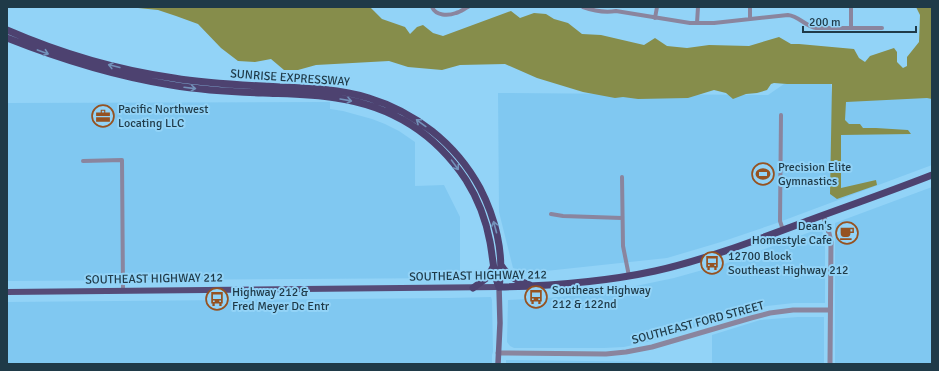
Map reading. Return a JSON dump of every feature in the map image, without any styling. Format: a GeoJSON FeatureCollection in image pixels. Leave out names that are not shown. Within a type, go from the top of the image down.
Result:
{"type":"FeatureCollection","features":[{"type":"Feature","properties":{"kind":"highway","name":"SUNRISE EXPRESSWAY"},"geometry":{"type":"LineString","coordinates":[[7,30],[76,56],[153,75],[232,85],[336,90],[369,98],[400,110],[442,139],[458,156],[473,176],[483,194],[497,236],[501,265],[499,287]]}},
{"type":"Feature","properties":{"kind":"highway","name":"SUNRISE EXPRESSWAY"},"geometry":{"type":"LineString","coordinates":[[7,38],[74,62],[118,75],[151,82],[212,90],[335,98],[355,101],[385,111],[399,118],[416,128],[436,144],[450,158],[465,180],[477,201],[485,223],[495,278],[499,287]]}},
{"type":"Feature","properties":{"kind":"highway","name":"SOUTHEAST HIGHWAY 212"},"geometry":{"type":"LineString","coordinates":[[499,287],[578,283],[628,276],[672,267],[730,249],[932,175]]}},
{"type":"Feature","properties":{"kind":"highway"},"geometry":{"type":"LineString","coordinates":[[501,265],[512,278],[532,286]]}},
{"type":"Feature","properties":{"kind":"highway"},"geometry":{"type":"LineString","coordinates":[[473,288],[488,277],[493,266]]}},
{"type":"Feature","properties":{"kind":"main road","name":"SOUTHEAST HIGHWAY 212"},"geometry":{"type":"LineString","coordinates":[[7,292],[499,287]]}},
{"type":"Feature","properties":{"kind":"main road"},"geometry":{"type":"LineString","coordinates":[[498,364],[500,322],[499,287]]}},
{"type":"Feature","properties":{"kind":"street"},"geometry":{"type":"LineString","coordinates":[[432,7],[436,13],[441,14],[456,13],[468,7]]}},
{"type":"Feature","properties":{"kind":"street"},"geometry":{"type":"LineString","coordinates":[[583,7],[604,12],[616,9],[655,18],[697,23],[714,23],[788,15],[797,17],[811,27],[816,28],[882,28]]}},
{"type":"Feature","properties":{"kind":"street"},"geometry":{"type":"LineString","coordinates":[[655,18],[657,7]]}},
{"type":"Feature","properties":{"kind":"street"},"geometry":{"type":"LineString","coordinates":[[697,23],[698,7]]}},
{"type":"Feature","properties":{"kind":"street"},"geometry":{"type":"LineString","coordinates":[[750,7],[750,18]]}},
{"type":"Feature","properties":{"kind":"street"},"geometry":{"type":"LineString","coordinates":[[851,7],[851,28]]}},
{"type":"Feature","properties":{"kind":"street"},"geometry":{"type":"LineString","coordinates":[[781,115],[780,221],[783,230]]}},
{"type":"Feature","properties":{"kind":"street"},"geometry":{"type":"LineString","coordinates":[[83,161],[122,160],[123,291]]}},
{"type":"Feature","properties":{"kind":"street"},"geometry":{"type":"LineString","coordinates":[[622,177],[623,246],[628,276]]}},
{"type":"Feature","properties":{"kind":"street"},"geometry":{"type":"LineString","coordinates":[[551,214],[563,216],[622,218]]}},
{"type":"Feature","properties":{"kind":"street"},"geometry":{"type":"LineString","coordinates":[[823,215],[831,242],[830,364]]}},
{"type":"Feature","properties":{"kind":"street","name":"SOUTHEAST FORD STREET"},"geometry":{"type":"LineString","coordinates":[[498,353],[606,354],[626,352],[652,347],[770,313],[793,310],[830,310]]}},
{"type":"Feature","properties":{"kind":"shaded area"},"geometry":{"type":"Polygon","coordinates":[[[784,84],[831,84],[832,97],[932,97],[932,165],[774,224],[667,258],[527,273],[513,268],[499,212],[498,93],[768,95],[784,84]]]}},
{"type":"Feature","properties":{"kind":"shaded area"},"geometry":{"type":"Polygon","coordinates":[[[330,102],[330,109],[343,111],[385,124],[399,131],[415,142],[415,186],[444,185],[460,217],[460,278],[7,281],[7,103],[330,102]]]}},
{"type":"Feature","properties":{"kind":"shaded area"},"geometry":{"type":"Polygon","coordinates":[[[932,187],[932,364],[835,364],[835,223],[932,187]]]}},
{"type":"Feature","properties":{"kind":"shaded area"},"geometry":{"type":"Polygon","coordinates":[[[821,228],[824,236],[825,248],[825,303],[794,303],[767,306],[647,342],[624,347],[514,348],[507,342],[508,300],[589,294],[674,278],[724,264],[821,228]]]}},
{"type":"Feature","properties":{"kind":"shaded area"},"geometry":{"type":"Polygon","coordinates":[[[491,297],[492,364],[7,364],[7,302],[491,297]]]}},
{"type":"Feature","properties":{"kind":"shaded area"},"geometry":{"type":"Polygon","coordinates":[[[798,317],[824,317],[824,364],[712,364],[712,335],[760,320],[798,317]]]}},
{"type":"Feature","properties":{"kind":"shaded area"},"geometry":{"type":"Polygon","coordinates":[[[506,360],[660,362],[660,364],[506,364],[506,360]]]}},
{"type":"Feature","properties":{"kind":"green space"},"geometry":{"type":"Polygon","coordinates":[[[128,7],[370,7],[382,19],[405,27],[410,34],[417,27],[423,25],[433,33],[443,36],[511,11],[520,18],[534,13],[546,14],[554,19],[568,23],[582,34],[601,35],[644,45],[655,38],[667,46],[687,48],[709,45],[749,46],[779,37],[791,44],[854,49],[859,58],[865,62],[870,56],[894,48],[897,52],[897,62],[903,68],[907,66],[907,57],[919,42],[920,15],[916,7],[932,7],[932,99],[846,102],[845,120],[849,124],[860,124],[863,128],[908,130],[911,134],[841,135],[841,188],[876,180],[877,185],[837,199],[830,194],[832,84],[774,83],[771,84],[767,90],[746,94],[733,99],[726,93],[714,90],[688,98],[638,99],[623,97],[615,98],[583,92],[537,78],[505,64],[460,65],[442,70],[408,67],[389,61],[316,65],[298,70],[284,70],[271,59],[255,62],[238,61],[221,48],[198,24],[158,10],[128,7]]]}},
{"type":"Feature","properties":{"kind":"place","name":"Pacific Northwest Locating LLC"},"geometry":{"type":"Point","coordinates":[103,116]}},
{"type":"Feature","properties":{"kind":"place","name":"Precision Elite Gymnastics"},"geometry":{"type":"Point","coordinates":[763,174]}},
{"type":"Feature","properties":{"kind":"place","name":"Dean's Homestyle Cafe"},"geometry":{"type":"Point","coordinates":[847,233]}},
{"type":"Feature","properties":{"kind":"place","name":"12700 Block Southeast Highway 212"},"geometry":{"type":"Point","coordinates":[712,263]}},
{"type":"Feature","properties":{"kind":"place","name":"Southeast Highway 212 & 122nd"},"geometry":{"type":"Point","coordinates":[536,297]}},
{"type":"Feature","properties":{"kind":"place","name":"Highway 212 & Fred Meyer Dc Entr"},"geometry":{"type":"Point","coordinates":[217,299]}}]}
